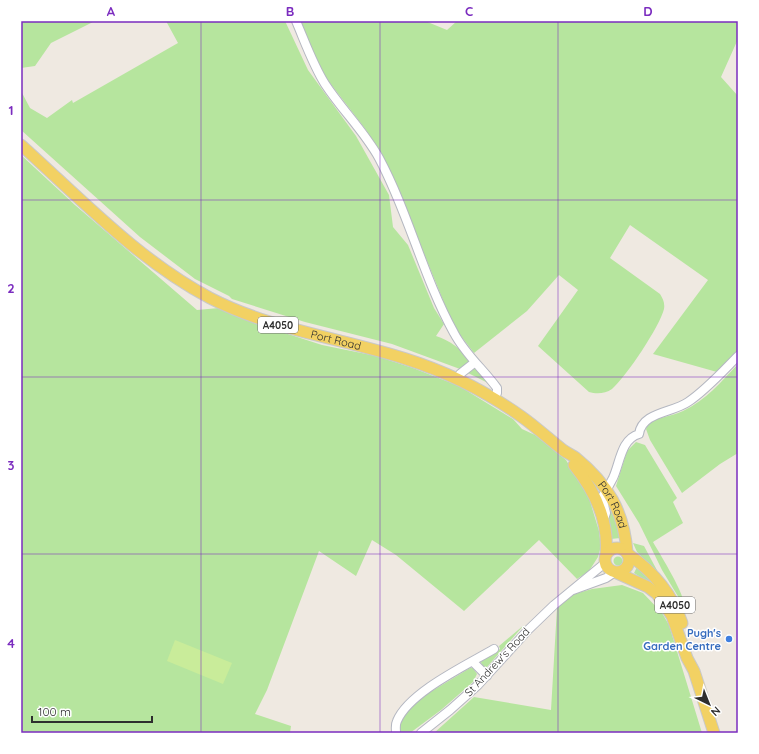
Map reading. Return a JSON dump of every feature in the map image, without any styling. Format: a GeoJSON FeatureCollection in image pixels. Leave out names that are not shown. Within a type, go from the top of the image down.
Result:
{"type":"FeatureCollection","features":[{"type":"Feature","properties":{"kind":"main road","name":"Port Road"},"geometry":{"type":"LineString","coordinates":[[21,145],[149,260],[179,280],[211,298],[263,320],[406,359],[457,379],[493,399],[525,420],[576,459],[610,494],[621,515],[625,528],[627,553]]}},
{"type":"Feature","properties":{"kind":"main road","name":"Port Road"},"geometry":{"type":"LineString","coordinates":[[564,451],[592,492],[603,521],[606,540],[606,559]]}},
{"type":"Feature","properties":{"kind":"main road"},"geometry":{"type":"LineString","coordinates":[[615,548],[623,549],[627,553],[630,562],[629,566],[622,572],[616,573],[609,570],[606,559],[615,548]]}},
{"type":"Feature","properties":{"kind":"main road","name":"A4050"},"geometry":{"type":"LineString","coordinates":[[627,553],[651,572],[672,599],[693,656],[694,671]]}},
{"type":"Feature","properties":{"kind":"main road","name":"A4050"},"geometry":{"type":"LineString","coordinates":[[616,573],[648,587],[664,602],[672,616],[687,658],[694,671],[714,733]]}},
{"type":"Feature","properties":{"kind":"street"},"geometry":{"type":"LineString","coordinates":[[296,21],[312,59],[325,84],[367,136],[379,158],[402,204],[437,298],[454,334],[474,363],[496,388],[497,393],[493,399]]}},
{"type":"Feature","properties":{"kind":"street"},"geometry":{"type":"LineString","coordinates":[[603,521],[606,513],[602,497],[613,478],[625,445],[633,436],[639,434],[640,428],[646,420],[687,403],[702,391],[738,356]]}},
{"type":"Feature","properties":{"kind":"street"},"geometry":{"type":"LineString","coordinates":[[457,379],[460,374],[474,363]]}},
{"type":"Feature","properties":{"kind":"street","name":"St Andrew's Road"},"geometry":{"type":"LineString","coordinates":[[421,733],[450,710],[487,676],[528,630],[606,559]]}},
{"type":"Feature","properties":{"kind":"street","name":"St Andrew's Road"},"geometry":{"type":"LineString","coordinates":[[572,590],[592,584],[616,573]]}},
{"type":"Feature","properties":{"kind":"street"},"geometry":{"type":"LineString","coordinates":[[396,733],[396,722],[402,712],[416,698],[442,679],[494,649]]}},
{"type":"Feature","properties":{"kind":"street"},"geometry":{"type":"LineString","coordinates":[[473,662],[487,676]]}},
{"type":"Feature","properties":{"kind":"green space"},"geometry":{"type":"Polygon","coordinates":[[[21,21],[95,21],[51,43],[35,66],[21,68],[21,21]]]}},
{"type":"Feature","properties":{"kind":"green space"},"geometry":{"type":"Polygon","coordinates":[[[166,21],[285,21],[308,70],[356,136],[389,195],[393,227],[408,245],[434,308],[444,324],[436,336],[446,340],[459,349],[469,361],[468,364],[460,369],[392,344],[305,322],[232,299],[229,296],[195,279],[140,237],[21,130],[21,91],[30,108],[47,118],[72,100],[73,103],[178,43],[166,21]]]}},
{"type":"Feature","properties":{"kind":"green space"},"geometry":{"type":"Polygon","coordinates":[[[299,21],[425,21],[447,30],[457,21],[738,21],[738,39],[721,77],[738,96],[738,352],[717,372],[653,354],[708,280],[630,225],[610,258],[660,294],[664,301],[664,309],[656,327],[642,351],[612,389],[600,393],[589,392],[538,346],[578,290],[559,275],[527,311],[474,353],[454,327],[395,183],[366,130],[323,74],[299,21]]]}},
{"type":"Feature","properties":{"kind":"green space"},"geometry":{"type":"Polygon","coordinates":[[[21,155],[75,205],[197,310],[219,308],[254,323],[322,345],[376,356],[413,368],[459,386],[513,419],[522,429],[535,435],[566,460],[589,498],[599,531],[601,546],[598,557],[589,571],[577,579],[539,540],[464,611],[396,555],[372,540],[356,576],[319,551],[267,690],[255,714],[291,726],[290,733],[21,733],[21,155]]]}},
{"type":"Feature","properties":{"kind":"green space"},"geometry":{"type":"Polygon","coordinates":[[[738,364],[738,453],[720,464],[682,493],[650,440],[646,429],[648,423],[683,411],[699,402],[738,364]]]}},
{"type":"Feature","properties":{"kind":"green space"},"geometry":{"type":"Polygon","coordinates":[[[472,368],[477,370],[488,383],[466,372],[472,368]]]}},
{"type":"Feature","properties":{"kind":"green space"},"geometry":{"type":"Polygon","coordinates":[[[636,442],[645,445],[677,498],[673,502],[683,523],[653,542],[677,585],[685,608],[662,570],[639,523],[616,486],[627,451],[636,442]]]}},
{"type":"Feature","properties":{"kind":"green space"},"geometry":{"type":"Polygon","coordinates":[[[606,497],[616,514],[620,538],[611,539],[606,497]]]}},
{"type":"Feature","properties":{"kind":"green space"},"geometry":{"type":"Polygon","coordinates":[[[633,543],[644,546],[659,574],[637,552],[633,543]]]}},
{"type":"Feature","properties":{"kind":"green space"},"geometry":{"type":"Polygon","coordinates":[[[618,556],[623,561],[618,566],[613,561],[618,556]]]}},
{"type":"Feature","properties":{"kind":"green space"},"geometry":{"type":"Polygon","coordinates":[[[637,567],[663,591],[634,573],[637,567]]]}},
{"type":"Feature","properties":{"kind":"green space"},"geometry":{"type":"Polygon","coordinates":[[[622,585],[643,593],[662,613],[669,625],[702,733],[434,733],[474,697],[551,710],[557,608],[571,595],[592,589],[622,585]]]}},
{"type":"Feature","properties":{"kind":"green space"},"geometry":{"type":"Polygon","coordinates":[[[524,625],[487,667],[482,666],[481,662],[483,659],[500,649],[499,646],[524,625]]]}},
{"type":"Feature","properties":{"kind":"green space"},"geometry":{"type":"Polygon","coordinates":[[[175,640],[232,663],[223,684],[167,661],[175,640]]]}},
{"type":"Feature","properties":{"kind":"green space"},"geometry":{"type":"Polygon","coordinates":[[[470,668],[473,668],[477,674],[473,682],[441,710],[410,733],[399,733],[400,719],[422,697],[470,668]]]}},
{"type":"Feature","properties":{"kind":"place","name":"Pugh's Garden Centre"},"geometry":{"type":"Point","coordinates":[729,639]}}]}
